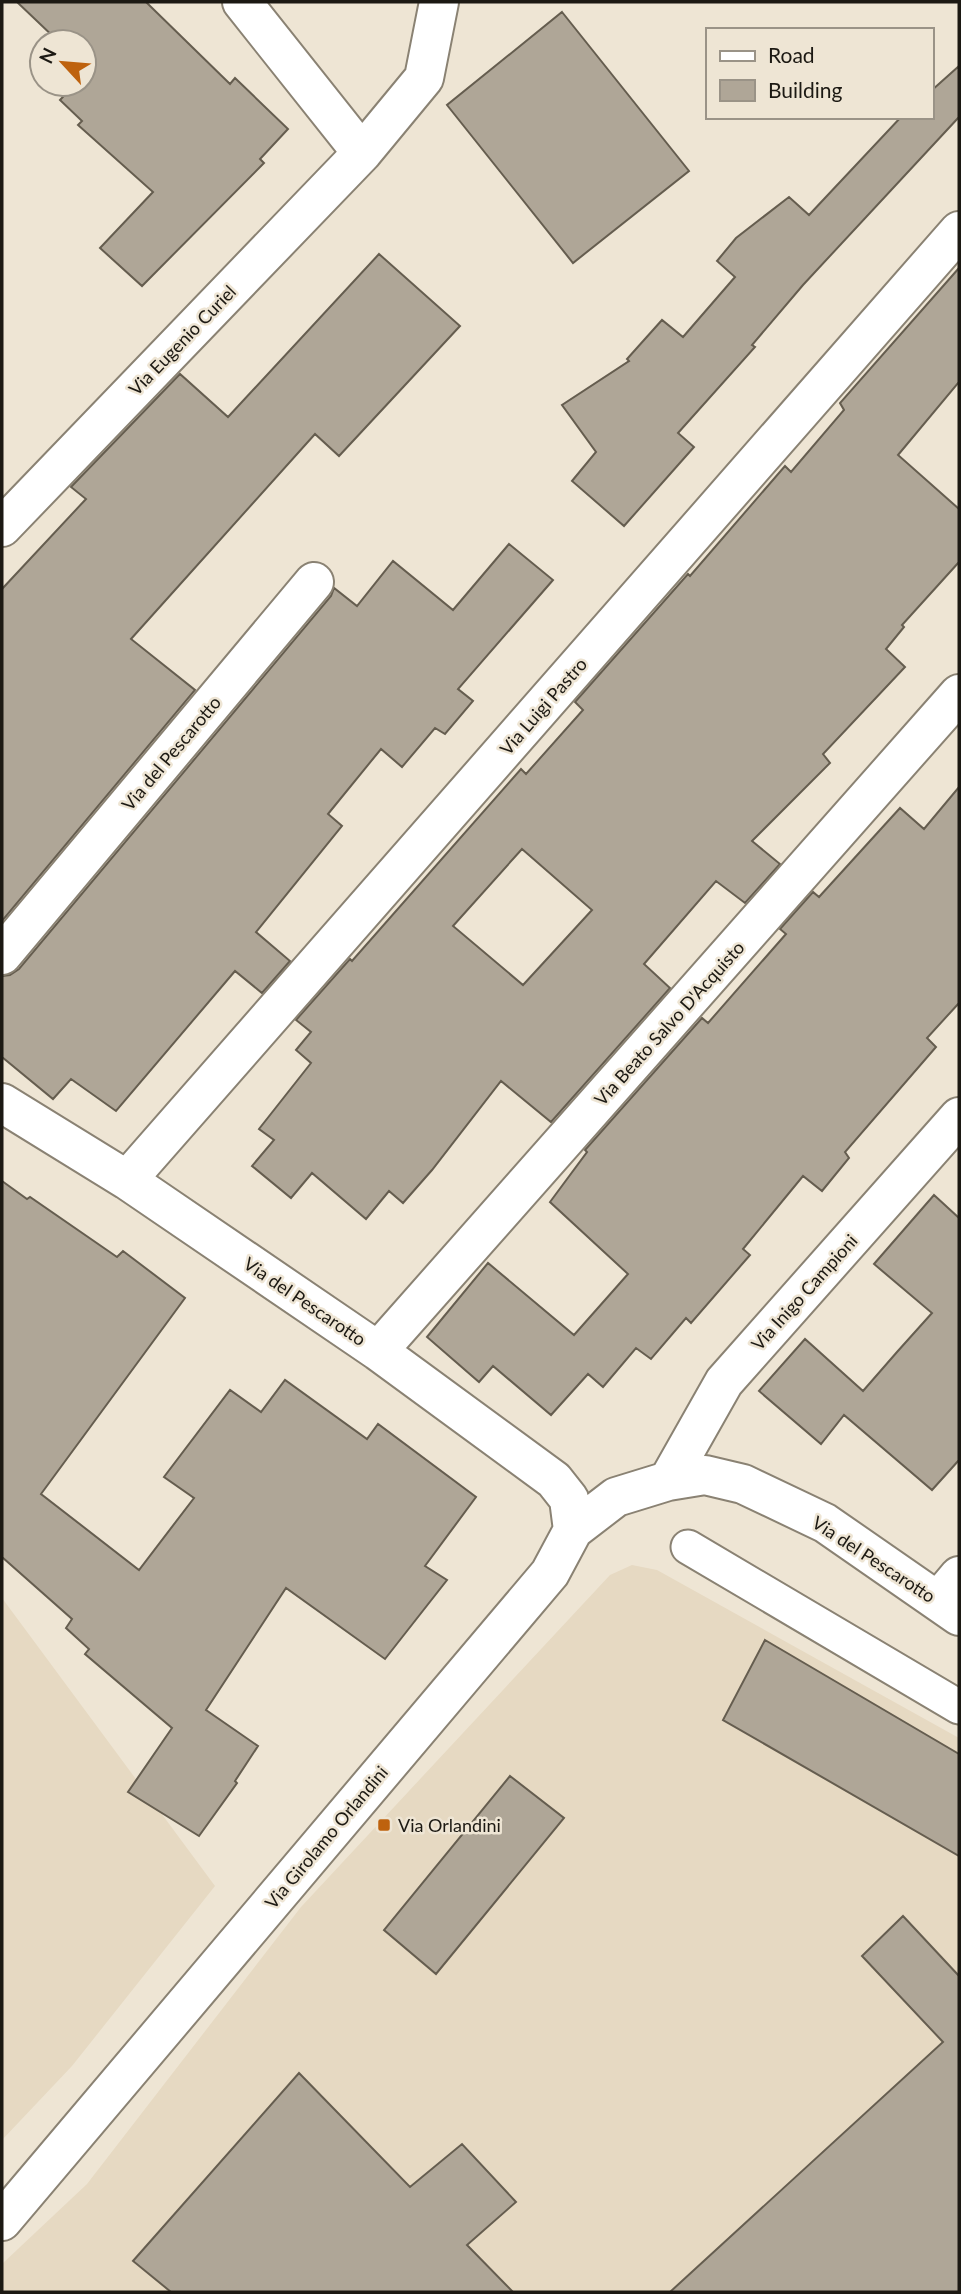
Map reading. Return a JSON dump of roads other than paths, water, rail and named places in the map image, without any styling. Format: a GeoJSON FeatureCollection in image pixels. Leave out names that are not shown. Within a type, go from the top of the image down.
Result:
{"type":"FeatureCollection","features":[{"type":"Feature","properties":{"kind":"street"},"geometry":{"type":"LineString","coordinates":[[242,2],[362,153]]}},
{"type":"Feature","properties":{"kind":"street","name":"Via Eugenio Curiel"},"geometry":{"type":"LineString","coordinates":[[2,527],[362,153],[424,78],[439,2]]}},
{"type":"Feature","properties":{"kind":"street","name":"Via Luigi Pastro"},"geometry":{"type":"LineString","coordinates":[[127,1180],[959,231]]}},
{"type":"Feature","properties":{"kind":"street","name":"Via del Pescarotto"},"geometry":{"type":"LineString","coordinates":[[2,955],[314,582]]}},
{"type":"Feature","properties":{"kind":"street","name":"Via Beato Salvo D'Acquisto"},"geometry":{"type":"LineString","coordinates":[[378,1351],[959,694]]}},
{"type":"Feature","properties":{"kind":"street","name":"Via del Pescarotto"},"geometry":{"type":"LineString","coordinates":[[2,1103],[127,1180],[378,1351],[554,1480],[569,1499],[573,1530]]}},
{"type":"Feature","properties":{"kind":"street","name":"Via Inigo Campioni"},"geometry":{"type":"LineString","coordinates":[[668,1481],[724,1382],[959,1117]]}},
{"type":"Feature","properties":{"kind":"street","name":"Via del Pescarotto"},"geometry":{"type":"LineString","coordinates":[[668,1481],[705,1475],[743,1484],[825,1523],[952,1597]]}},
{"type":"Feature","properties":{"kind":"street","name":"Via Girolamo Orlandini"},"geometry":{"type":"LineString","coordinates":[[2,2221],[550,1573],[573,1530],[616,1497],[668,1481]]}},
{"type":"Feature","properties":{"kind":"lane"},"geometry":{"type":"LineString","coordinates":[[688,1547],[959,1707]]}},
{"type":"Feature","properties":{"kind":"place","name":"Via Orlandini"},"geometry":{"type":"Point","coordinates":[384,1825]}}]}
